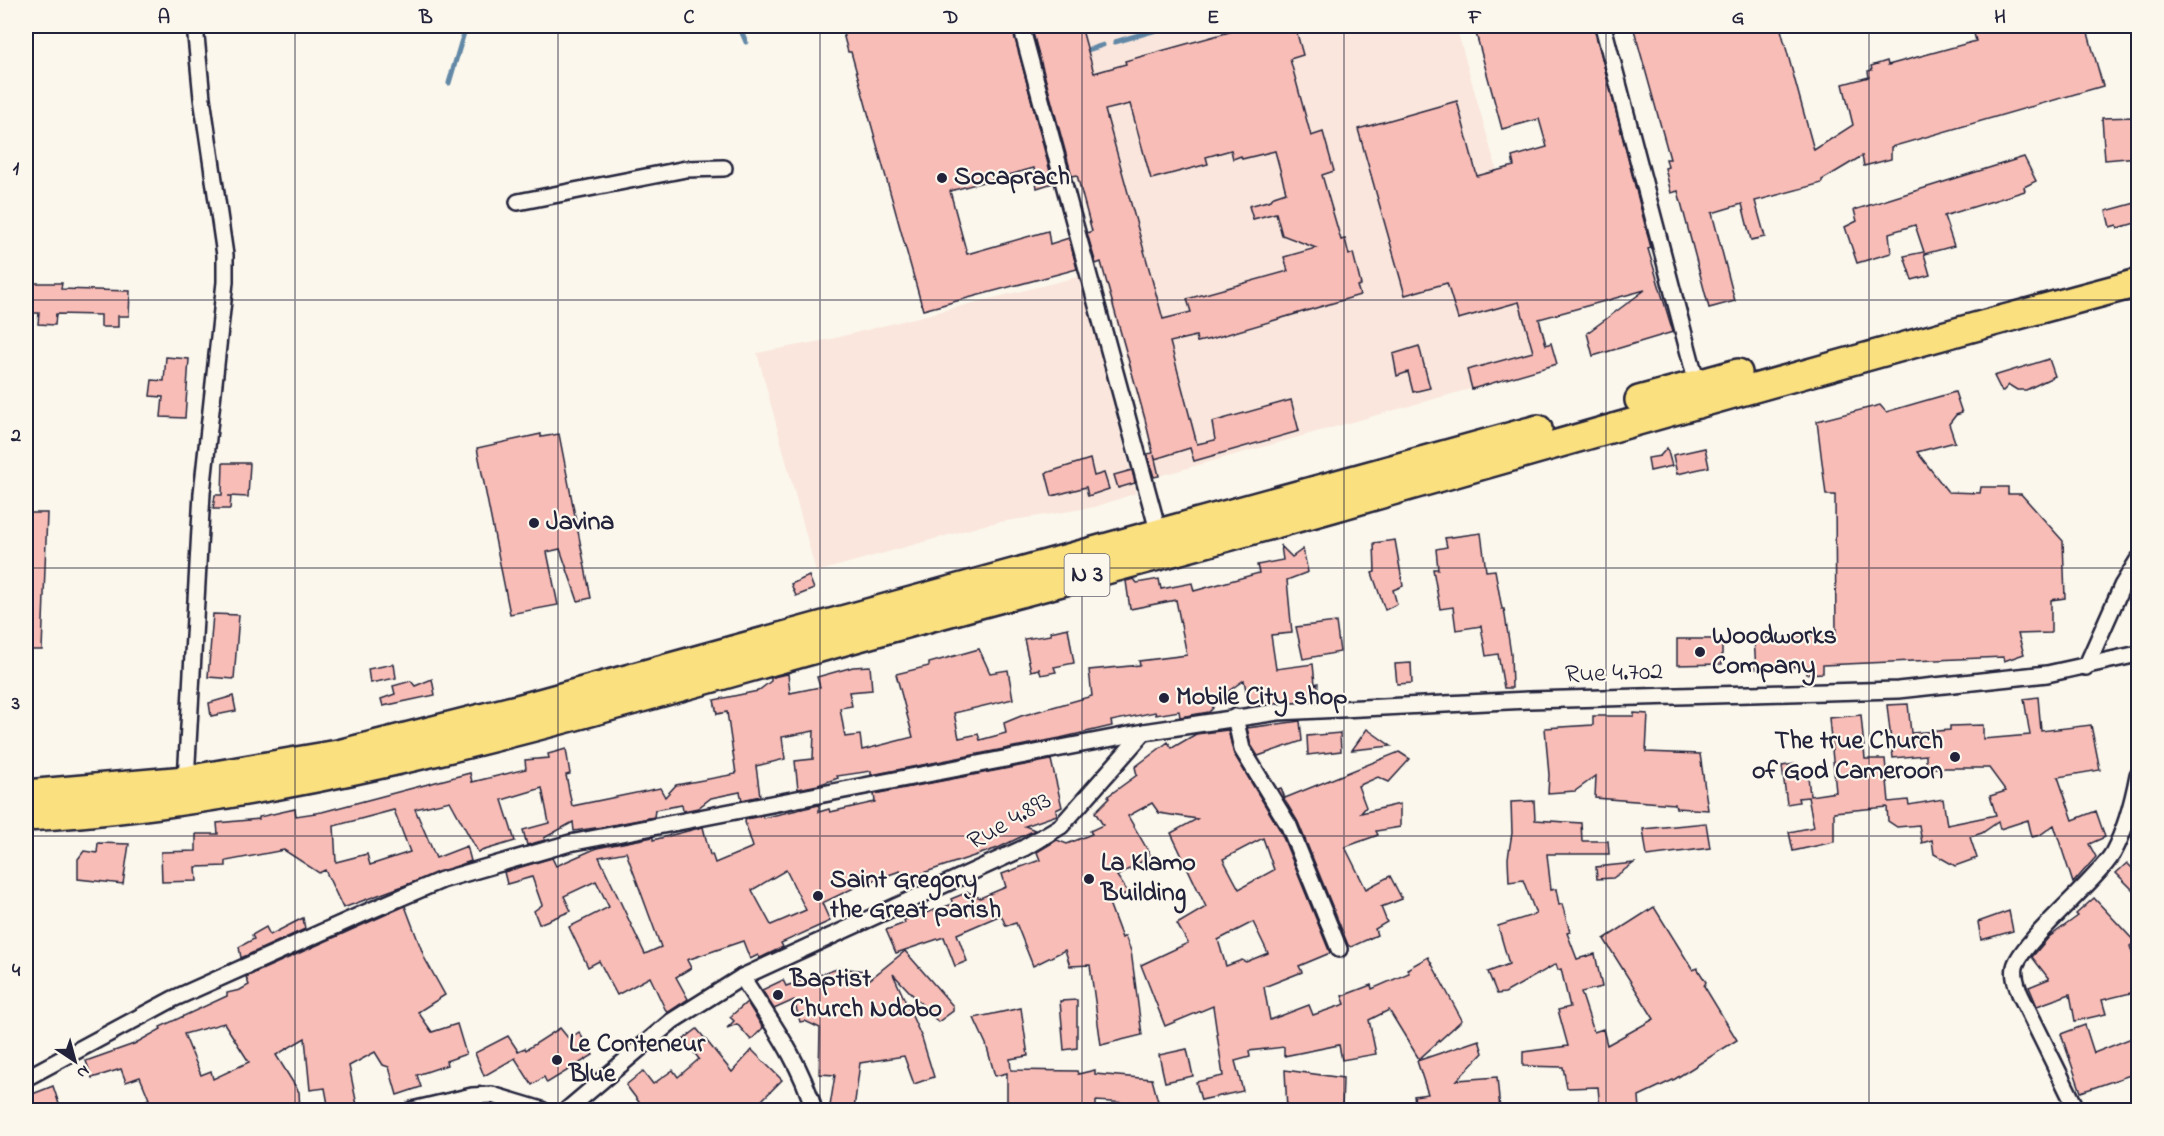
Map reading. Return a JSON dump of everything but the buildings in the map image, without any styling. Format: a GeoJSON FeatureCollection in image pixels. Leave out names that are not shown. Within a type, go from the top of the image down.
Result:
{"type":"FeatureCollection","features":[{"type":"Feature","properties":{"kind":"highway","name":"N 3"},"geometry":{"type":"LineString","coordinates":[[26,817],[194,799],[340,763],[521,708],[866,625],[1332,508],[1697,384],[2139,265]]}},
{"type":"Feature","properties":{"kind":"highway","name":"N 3"},"geometry":{"type":"LineString","coordinates":[[866,625],[1159,534],[2139,283]]}},
{"type":"Feature","properties":{"kind":"highway","name":"N 3"},"geometry":{"type":"LineString","coordinates":[[26,794],[340,763]]}},
{"type":"Feature","properties":{"kind":"street"},"geometry":{"type":"LineString","coordinates":[[186,780],[202,493],[225,282],[225,255],[202,98],[195,26]]}},
{"type":"Feature","properties":{"kind":"street"},"geometry":{"type":"LineString","coordinates":[[1021,26],[1159,534]]}},
{"type":"Feature","properties":{"kind":"street"},"geometry":{"type":"LineString","coordinates":[[1603,26],[1697,384]]}},
{"type":"Feature","properties":{"kind":"street"},"geometry":{"type":"LineString","coordinates":[[518,202],[686,169],[724,168]]}},
{"type":"Feature","properties":{"kind":"street"},"geometry":{"type":"LineString","coordinates":[[2086,667],[2122,586],[2139,560]]}},
{"type":"Feature","properties":{"kind":"street","name":"Rue 4.702"},"geometry":{"type":"LineString","coordinates":[[26,1078],[174,999],[442,880],[570,843],[1144,732],[1235,717],[1278,712],[1529,700],[1898,690],[2086,667],[2139,654]]}},
{"type":"Feature","properties":{"kind":"street"},"geometry":{"type":"LineString","coordinates":[[1235,717],[1242,749],[1289,826],[1339,949]]}},
{"type":"Feature","properties":{"kind":"street","name":"Rue 4.893"},"geometry":{"type":"LineString","coordinates":[[567,1110],[672,1021],[742,977],[1024,848],[1060,826],[1144,732]]}},
{"type":"Feature","properties":{"kind":"street"},"geometry":{"type":"LineString","coordinates":[[2077,1110],[2020,994],[2015,979],[2015,966],[2024,951],[2080,892],[2112,854],[2131,809],[2139,775]]}},
{"type":"Feature","properties":{"kind":"street"},"geometry":{"type":"LineString","coordinates":[[742,977],[785,1040],[806,1081],[814,1110]]}},
{"type":"Feature","properties":{"kind":"street"},"geometry":{"type":"LineString","coordinates":[[412,1110],[471,1096],[492,1095],[543,1110]]}},
{"type":"Feature","properties":{"kind":"shaded area"},"geometry":{"type":"Polygon","coordinates":[[[1033,26],[1456,26],[1552,366],[1159,476],[1033,26]]]}},
{"type":"Feature","properties":{"kind":"shaded area"},"geometry":{"type":"Polygon","coordinates":[[[1081,276],[1136,493],[1095,507],[988,524],[816,572],[757,353],[831,339],[1081,276]]]}},
{"type":"Feature","properties":{"kind":"waterway"},"geometry":{"type":"LineString","coordinates":[[449,83],[466,26]]}},
{"type":"Feature","properties":{"kind":"waterway"},"geometry":{"type":"LineString","coordinates":[[739,26],[746,42]]}},
{"type":"Feature","properties":{"kind":"waterway"},"geometry":{"type":"LineString","coordinates":[[1115,42],[1170,26]]}},
{"type":"Feature","properties":{"kind":"waterway"},"geometry":{"type":"LineString","coordinates":[[1082,52],[1103,45]]}},
{"type":"Feature","properties":{"kind":"place","name":"Socaprach"},"geometry":{"type":"Point","coordinates":[942,178]}},
{"type":"Feature","properties":{"kind":"place","name":"Javina"},"geometry":{"type":"Point","coordinates":[534,523]}},
{"type":"Feature","properties":{"kind":"place","name":"Woodworks Company"},"geometry":{"type":"Point","coordinates":[1700,652]}},
{"type":"Feature","properties":{"kind":"place","name":"Mobile City shop"},"geometry":{"type":"Point","coordinates":[1164,698]}},
{"type":"Feature","properties":{"kind":"place","name":"The true Church of God Cameroon"},"geometry":{"type":"Point","coordinates":[1955,757]}},
{"type":"Feature","properties":{"kind":"place","name":"La Klamo Building"},"geometry":{"type":"Point","coordinates":[1089,879]}},
{"type":"Feature","properties":{"kind":"place","name":"Saint Gregory the Great parish"},"geometry":{"type":"Point","coordinates":[818,896]}},
{"type":"Feature","properties":{"kind":"place","name":"Baptist Church Ndobo"},"geometry":{"type":"Point","coordinates":[778,995]}},
{"type":"Feature","properties":{"kind":"place","name":"Le Conteneur Blue"},"geometry":{"type":"Point","coordinates":[557,1060]}}]}
